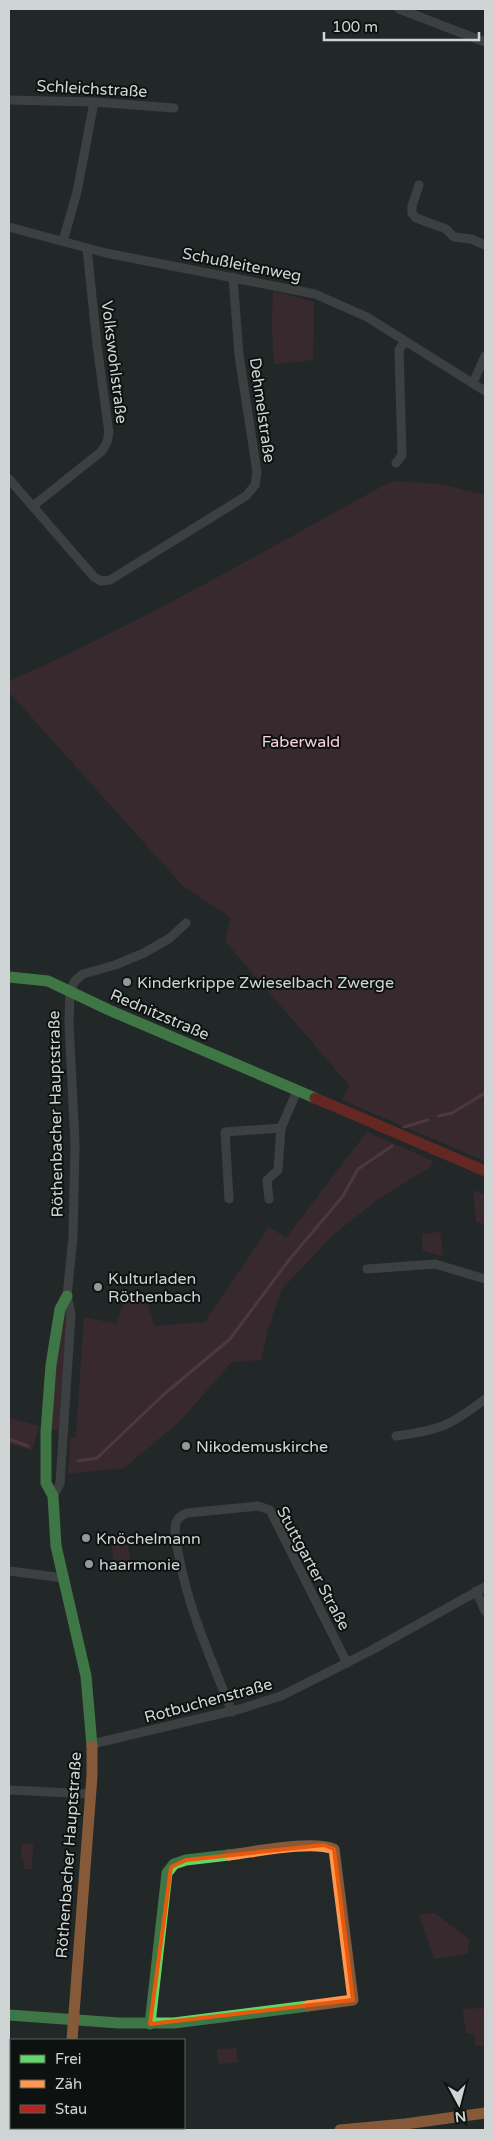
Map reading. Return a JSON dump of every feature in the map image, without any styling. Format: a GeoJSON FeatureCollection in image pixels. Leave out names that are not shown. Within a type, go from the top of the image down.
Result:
{"type":"FeatureCollection","features":[{"type":"Feature","properties":{"kind":"street"},"geometry":{"type":"LineString","coordinates":[[405,10],[485,42]]}},
{"type":"Feature","properties":{"kind":"street","name":"Schleichstraße"},"geometry":{"type":"LineString","coordinates":[[9,100],[94,102],[174,108]]}},
{"type":"Feature","properties":{"kind":"street"},"geometry":{"type":"LineString","coordinates":[[63,241],[77,192],[94,102]]}},
{"type":"Feature","properties":{"kind":"street"},"geometry":{"type":"LineString","coordinates":[[419,185],[412,206],[412,213],[416,218],[446,229],[454,237],[471,239],[485,245]]}},
{"type":"Feature","properties":{"kind":"street","name":"Schußleitenweg"},"geometry":{"type":"LineString","coordinates":[[9,226],[87,248],[315,294],[352,309],[485,391]]}},
{"type":"Feature","properties":{"kind":"street","name":"Volkswohlstraße"},"geometry":{"type":"LineString","coordinates":[[34,506],[102,451],[109,433],[97,345],[87,248]]}},
{"type":"Feature","properties":{"kind":"street","name":"Dehmelstraße"},"geometry":{"type":"LineString","coordinates":[[34,506],[94,577],[101,581],[110,580],[237,502],[255,486],[257,472],[239,356],[232,277]]}},
{"type":"Feature","properties":{"kind":"street"},"geometry":{"type":"LineString","coordinates":[[396,463],[402,455],[399,350],[405,341]]}},
{"type":"Feature","properties":{"kind":"street"},"geometry":{"type":"LineString","coordinates":[[473,383],[485,356]]}},
{"type":"Feature","properties":{"kind":"street"},"geometry":{"type":"LineString","coordinates":[[9,479],[34,506]]}},
{"type":"Feature","properties":{"kind":"street"},"geometry":{"type":"LineString","coordinates":[[70,991],[75,981],[82,974],[115,965],[144,953],[170,938],[186,923]]}},
{"type":"Feature","properties":{"kind":"street","name":"Rednitzstraße"},"geometry":{"type":"LineString","coordinates":[[9,977],[48,981],[109,1010],[485,1171]]}},
{"type":"Feature","properties":{"kind":"street","name":"Röthenbacher Hauptstraße"},"geometry":{"type":"LineString","coordinates":[[53,1496],[60,1484],[61,1478],[71,1314],[67,1296],[73,1238],[75,1144],[69,1023],[70,991]]}},
{"type":"Feature","properties":{"kind":"street"},"geometry":{"type":"LineString","coordinates":[[269,1199],[267,1180],[278,1170],[281,1128],[297,1091]]}},
{"type":"Feature","properties":{"kind":"street"},"geometry":{"type":"LineString","coordinates":[[228,1199],[225,1132],[281,1128]]}},
{"type":"Feature","properties":{"kind":"street"},"geometry":{"type":"LineString","coordinates":[[367,1269],[435,1264],[485,1279]]}},
{"type":"Feature","properties":{"kind":"street","name":"Röthenbacher Hauptstraße"},"geometry":{"type":"LineString","coordinates":[[67,1296],[60,1309],[51,1366],[46,1432],[46,1483],[53,1496],[56,1546],[86,1676],[92,1744],[91,1794],[72,2039]]}},
{"type":"Feature","properties":{"kind":"street"},"geometry":{"type":"LineString","coordinates":[[396,1436],[437,1430],[458,1420],[485,1399]]}},
{"type":"Feature","properties":{"kind":"street","name":"Stuttgarter Straße"},"geometry":{"type":"LineString","coordinates":[[232,1712],[189,1602],[174,1534],[176,1521],[180,1516],[187,1513],[258,1506],[270,1510],[347,1662]]}},
{"type":"Feature","properties":{"kind":"street"},"geometry":{"type":"LineString","coordinates":[[9,1571],[64,1578]]}},
{"type":"Feature","properties":{"kind":"street","name":"Rotbuchenstraße"},"geometry":{"type":"LineString","coordinates":[[92,1744],[232,1712],[281,1696],[485,1586]]}},
{"type":"Feature","properties":{"kind":"street"},"geometry":{"type":"LineString","coordinates":[[476,1591],[485,1611]]}},
{"type":"Feature","properties":{"kind":"street"},"geometry":{"type":"LineString","coordinates":[[9,1790],[91,1794]]}},
{"type":"Feature","properties":{"kind":"street"},"geometry":{"type":"LineString","coordinates":[[9,2015],[72,2021],[150,2024],[353,2000],[334,1849],[320,1845],[288,1848],[186,1860],[171,1867],[167,1873],[163,1900],[150,2024]]}},
{"type":"Feature","properties":{"kind":"street"},"geometry":{"type":"LineString","coordinates":[[340,2130],[405,2124],[485,2112]]}},
{"type":"Feature","properties":{"kind":"highlighted area"},"geometry":{"type":"Polygon","coordinates":[[[324,1845],[334,1849],[353,2000],[150,2024],[171,1867],[186,1860],[306,1846],[324,1845]]]}},
{"type":"Feature","properties":{"kind":"green space"},"geometry":{"type":"Polygon","coordinates":[[[273,291],[314,302],[313,360],[274,364],[272,328],[273,291]]]}},
{"type":"Feature","properties":{"kind":"green space","name":"Faberwald"},"geometry":{"type":"Polygon","coordinates":[[[392,481],[440,484],[485,495],[485,1161],[342,1100],[349,1085],[225,941],[231,918],[183,886],[9,692],[9,681],[58,659],[155,610],[392,481]]]}},
{"type":"Feature","properties":{"kind":"green space"},"geometry":{"type":"Polygon","coordinates":[[[367,1132],[433,1161],[430,1167],[378,1199],[334,1234],[281,1290],[268,1329],[261,1360],[232,1362],[179,1422],[124,1468],[68,1474],[70,1438],[76,1437],[84,1317],[116,1324],[125,1299],[146,1298],[154,1326],[205,1322],[269,1227],[286,1238],[367,1132]]]}},
{"type":"Feature","properties":{"kind":"green space"},"geometry":{"type":"Polygon","coordinates":[[[473,1190],[485,1195],[485,1224],[476,1222],[473,1190]]]}},
{"type":"Feature","properties":{"kind":"green space"},"geometry":{"type":"Polygon","coordinates":[[[440,1232],[443,1256],[423,1251],[422,1234],[440,1232]]]}},
{"type":"Feature","properties":{"kind":"green space"},"geometry":{"type":"Polygon","coordinates":[[[65,1309],[67,1312],[60,1431],[49,1429],[63,1311],[65,1309]]]}},
{"type":"Feature","properties":{"kind":"green space"},"geometry":{"type":"Polygon","coordinates":[[[9,1418],[39,1426],[32,1450],[9,1444],[9,1418]]]}},
{"type":"Feature","properties":{"kind":"green space"},"geometry":{"type":"Polygon","coordinates":[[[128,1543],[130,1562],[114,1564],[112,1546],[128,1543]]]}},
{"type":"Feature","properties":{"kind":"green space"},"geometry":{"type":"Polygon","coordinates":[[[22,1843],[33,1844],[32,1869],[24,1869],[24,1860],[21,1860],[22,1843]]]}},
{"type":"Feature","properties":{"kind":"green space"},"geometry":{"type":"Polygon","coordinates":[[[434,1913],[469,1939],[468,1953],[434,1959],[419,1914],[434,1913]]]}},
{"type":"Feature","properties":{"kind":"green space"},"geometry":{"type":"Polygon","coordinates":[[[485,2008],[485,2045],[476,2046],[474,2034],[466,2033],[463,2009],[485,2008]]]}},
{"type":"Feature","properties":{"kind":"green space"},"geometry":{"type":"Polygon","coordinates":[[[236,2048],[238,2062],[219,2064],[217,2050],[236,2048]]]}},
{"type":"Feature","properties":{"kind":"waterway"},"geometry":{"type":"LineString","coordinates":[[438,1116],[452,1113],[485,1093]]}},
{"type":"Feature","properties":{"kind":"waterway"},"geometry":{"type":"LineString","coordinates":[[404,1127],[428,1120]]}},
{"type":"Feature","properties":{"kind":"waterway"},"geometry":{"type":"LineString","coordinates":[[78,1461],[97,1458],[162,1396],[230,1339],[289,1260],[343,1196],[358,1169],[392,1146]]}},
{"type":"Feature","properties":{"kind":"waterway"},"geometry":{"type":"LineString","coordinates":[[9,1439],[28,1446]]}},
{"type":"Feature","properties":{"kind":"traffic: fast"},"geometry":{"type":"LineString","coordinates":[[9,977],[48,981],[109,1010],[315,1098]]}},
{"type":"Feature","properties":{"kind":"traffic: fast"},"geometry":{"type":"LineString","coordinates":[[67,1296],[60,1309],[51,1365],[46,1432],[46,1483],[53,1496],[56,1546],[86,1676],[92,1746]]}},
{"type":"Feature","properties":{"kind":"traffic: fast"},"geometry":{"type":"LineString","coordinates":[[150,2024],[167,1873],[174,1864],[186,1860],[229,1855]]}},
{"type":"Feature","properties":{"kind":"traffic: fast"},"geometry":{"type":"LineString","coordinates":[[9,2015],[119,2023],[174,2023],[308,2006]]}},
{"type":"Feature","properties":{"kind":"traffic: slow"},"geometry":{"type":"LineString","coordinates":[[72,2039],[92,1776],[92,1746]]}},
{"type":"Feature","properties":{"kind":"traffic: slow"},"geometry":{"type":"LineString","coordinates":[[229,1855],[298,1846],[334,1849],[353,2000],[308,2006]]}},
{"type":"Feature","properties":{"kind":"traffic: slow"},"geometry":{"type":"LineString","coordinates":[[340,2130],[405,2124],[485,2113]]}},
{"type":"Feature","properties":{"kind":"traffic: jam"},"geometry":{"type":"LineString","coordinates":[[315,1098],[485,1171]]}},
{"type":"Feature","properties":{"kind":"place","name":"Kinderkrippe Zwieselbach Zwerge"},"geometry":{"type":"Point","coordinates":[127,982]}},
{"type":"Feature","properties":{"kind":"place","name":"Kulturladen Röthenbach"},"geometry":{"type":"Point","coordinates":[98,1287]}},
{"type":"Feature","properties":{"kind":"place","name":"Nikodemuskirche"},"geometry":{"type":"Point","coordinates":[186,1446]}},
{"type":"Feature","properties":{"kind":"place","name":"Knöchelmann"},"geometry":{"type":"Point","coordinates":[86,1538]}},
{"type":"Feature","properties":{"kind":"place","name":"haarmonie"},"geometry":{"type":"Point","coordinates":[89,1564]}}]}
